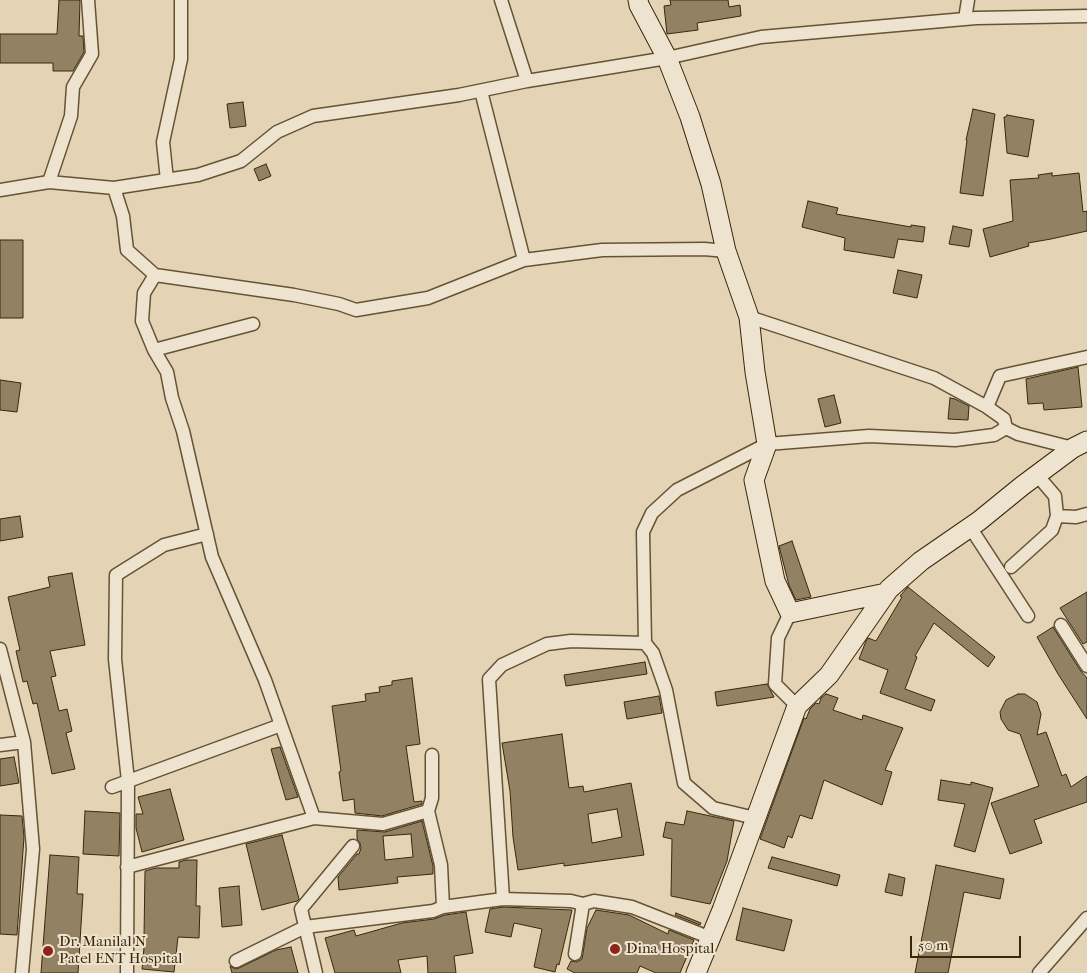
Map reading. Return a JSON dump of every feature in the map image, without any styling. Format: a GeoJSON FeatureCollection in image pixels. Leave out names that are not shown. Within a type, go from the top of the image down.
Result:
{"type":"FeatureCollection","features":[{"type":"Feature","properties":{"kind":"street"},"geometry":{"type":"LineString","coordinates":[[49,182],[71,116],[73,88],[92,54],[88,0]]}},
{"type":"Feature","properties":{"kind":"street"},"geometry":{"type":"LineString","coordinates":[[167,180],[163,142],[181,59],[181,0]]}},
{"type":"Feature","properties":{"kind":"street"},"geometry":{"type":"LineString","coordinates":[[501,0],[528,81]]}},
{"type":"Feature","properties":{"kind":"street"},"geometry":{"type":"LineString","coordinates":[[638,0],[639,6],[667,58],[690,117],[711,184],[726,251],[749,317],[755,372],[767,444],[754,480],[775,581],[790,613]]}},
{"type":"Feature","properties":{"kind":"street"},"geometry":{"type":"LineString","coordinates":[[965,19],[968,0]]}},
{"type":"Feature","properties":{"kind":"street"},"geometry":{"type":"LineString","coordinates":[[0,190],[49,182],[114,188],[198,175],[241,161],[277,132],[313,116],[481,91],[528,81],[667,58],[761,37],[965,19],[1087,16]]}},
{"type":"Feature","properties":{"kind":"street"},"geometry":{"type":"LineString","coordinates":[[481,91],[524,260]]}},
{"type":"Feature","properties":{"kind":"street"},"geometry":{"type":"LineString","coordinates":[[114,188],[123,216],[128,250],[156,274],[294,295],[339,304],[356,310],[428,298],[524,260],[602,250],[704,249],[726,251]]}},
{"type":"Feature","properties":{"kind":"street"},"geometry":{"type":"LineString","coordinates":[[156,274],[144,293],[142,321],[154,350],[168,372],[172,398],[183,431],[212,557],[265,680],[314,818]]}},
{"type":"Feature","properties":{"kind":"street"},"geometry":{"type":"LineString","coordinates":[[749,317],[934,378],[987,407],[1004,419],[1006,428]]}},
{"type":"Feature","properties":{"kind":"street"},"geometry":{"type":"LineString","coordinates":[[154,350],[254,324]]}},
{"type":"Feature","properties":{"kind":"street"},"geometry":{"type":"LineString","coordinates":[[987,407],[1000,376],[1087,357]]}},
{"type":"Feature","properties":{"kind":"street"},"geometry":{"type":"LineString","coordinates":[[756,818],[713,808],[684,783],[666,690],[653,653],[646,643],[643,532],[652,513],[676,490],[767,444],[869,436],[955,440],[994,435],[1006,428]]}},
{"type":"Feature","properties":{"kind":"street"},"geometry":{"type":"LineString","coordinates":[[1006,428],[1018,434],[1080,445]]}},
{"type":"Feature","properties":{"kind":"street"},"geometry":{"type":"LineString","coordinates":[[696,973],[711,938],[797,706],[829,675],[889,588],[921,561],[1080,445]]}},
{"type":"Feature","properties":{"kind":"street"},"geometry":{"type":"LineString","coordinates":[[1010,567],[1052,530],[1057,516],[1055,496],[1037,475]]}},
{"type":"Feature","properties":{"kind":"street"},"geometry":{"type":"LineString","coordinates":[[1057,516],[1076,517],[1087,514]]}},
{"type":"Feature","properties":{"kind":"street"},"geometry":{"type":"LineString","coordinates":[[970,527],[1028,616]]}},
{"type":"Feature","properties":{"kind":"street"},"geometry":{"type":"LineString","coordinates":[[127,973],[128,781],[115,659],[116,575],[164,545],[207,534]]}},
{"type":"Feature","properties":{"kind":"street"},"geometry":{"type":"LineString","coordinates":[[790,613],[886,593]]}},
{"type":"Feature","properties":{"kind":"street"},"geometry":{"type":"LineString","coordinates":[[790,613],[778,638],[775,684],[797,706]]}},
{"type":"Feature","properties":{"kind":"street"},"geometry":{"type":"LineString","coordinates":[[1061,625],[1087,666]]}},
{"type":"Feature","properties":{"kind":"street"},"geometry":{"type":"LineString","coordinates":[[503,899],[489,679],[502,665],[547,644],[571,641],[646,643]]}},
{"type":"Feature","properties":{"kind":"street"},"geometry":{"type":"LineString","coordinates":[[0,649],[24,742],[33,849],[22,973]]}},
{"type":"Feature","properties":{"kind":"street"},"geometry":{"type":"LineString","coordinates":[[112,787],[281,725]]}},
{"type":"Feature","properties":{"kind":"street"},"geometry":{"type":"LineString","coordinates":[[0,745],[24,742]]}},
{"type":"Feature","properties":{"kind":"street"},"geometry":{"type":"LineString","coordinates":[[432,756],[432,798],[428,811],[440,865],[443,906]]}},
{"type":"Feature","properties":{"kind":"street"},"geometry":{"type":"LineString","coordinates":[[127,867],[314,818],[383,824],[428,811]]}},
{"type":"Feature","properties":{"kind":"street"},"geometry":{"type":"LineString","coordinates":[[316,973],[300,909],[353,846]]}},
{"type":"Feature","properties":{"kind":"street"},"geometry":{"type":"LineString","coordinates":[[236,961],[305,927],[433,911],[443,906],[503,899],[571,901],[583,904],[594,901],[632,907],[711,938]]}},
{"type":"Feature","properties":{"kind":"street"},"geometry":{"type":"LineString","coordinates":[[575,954],[583,904]]}},
{"type":"Feature","properties":{"kind":"street"},"geometry":{"type":"LineString","coordinates":[[1040,973],[1087,918]]}},
{"type":"Feature","properties":{"kind":"building"},"geometry":{"type":"Polygon","coordinates":[[[59,0],[80,0],[79,36],[83,36],[84,52],[73,71],[53,71],[53,63],[0,63],[0,34],[57,34],[59,0]]]}},
{"type":"Feature","properties":{"kind":"building"},"geometry":{"type":"Polygon","coordinates":[[[670,0],[728,0],[729,7],[740,5],[741,16],[697,23],[698,30],[667,34],[664,6],[671,5],[670,0]]]}},
{"type":"Feature","properties":{"kind":"building"},"geometry":{"type":"Polygon","coordinates":[[[243,102],[246,126],[230,128],[227,104],[243,102]]]}},
{"type":"Feature","properties":{"kind":"building"},"geometry":{"type":"Polygon","coordinates":[[[973,109],[995,114],[983,196],[960,193],[966,140],[973,109]]]}},
{"type":"Feature","properties":{"kind":"building"},"geometry":{"type":"Polygon","coordinates":[[[1007,115],[1034,120],[1028,157],[1007,153],[1004,117],[1007,115]]]}},
{"type":"Feature","properties":{"kind":"building"},"geometry":{"type":"Polygon","coordinates":[[[266,164],[271,176],[259,181],[254,169],[266,164]]]}},
{"type":"Feature","properties":{"kind":"building"},"geometry":{"type":"Polygon","coordinates":[[[1052,173],[1052,176],[1079,173],[1083,212],[1087,211],[1087,231],[1028,243],[1029,246],[990,257],[983,229],[1013,221],[1010,180],[1039,178],[1038,175],[1052,173]]]}},
{"type":"Feature","properties":{"kind":"building"},"geometry":{"type":"Polygon","coordinates":[[[808,201],[838,208],[836,214],[911,227],[911,225],[925,227],[923,242],[898,239],[894,258],[844,250],[845,238],[802,227],[808,201]]]}},
{"type":"Feature","properties":{"kind":"building"},"geometry":{"type":"Polygon","coordinates":[[[953,226],[972,230],[969,247],[949,244],[953,226]]]}},
{"type":"Feature","properties":{"kind":"building"},"geometry":{"type":"Polygon","coordinates":[[[0,240],[23,240],[23,318],[0,318],[0,240]]]}},
{"type":"Feature","properties":{"kind":"building"},"geometry":{"type":"Polygon","coordinates":[[[898,270],[922,275],[917,298],[893,293],[898,270]]]}},
{"type":"Feature","properties":{"kind":"building"},"geometry":{"type":"Polygon","coordinates":[[[1078,367],[1082,407],[1044,410],[1043,403],[1028,404],[1026,379],[1078,367]]]}},
{"type":"Feature","properties":{"kind":"building"},"geometry":{"type":"Polygon","coordinates":[[[0,380],[21,383],[17,412],[0,410],[0,380]]]}},
{"type":"Feature","properties":{"kind":"building"},"geometry":{"type":"Polygon","coordinates":[[[834,395],[841,423],[825,427],[818,399],[834,395]]]}},
{"type":"Feature","properties":{"kind":"building"},"geometry":{"type":"Polygon","coordinates":[[[950,398],[969,406],[968,420],[948,419],[950,398]]]}},
{"type":"Feature","properties":{"kind":"building"},"geometry":{"type":"Polygon","coordinates":[[[20,516],[23,537],[0,541],[0,519],[20,516]]]}},
{"type":"Feature","properties":{"kind":"building"},"geometry":{"type":"Polygon","coordinates":[[[792,541],[811,597],[796,600],[789,585],[779,546],[792,541]]]}},
{"type":"Feature","properties":{"kind":"building"},"geometry":{"type":"Polygon","coordinates":[[[72,573],[85,645],[50,651],[56,676],[51,677],[59,711],[67,709],[72,731],[66,733],[75,769],[52,774],[37,703],[33,704],[27,681],[23,682],[16,651],[20,650],[8,597],[50,587],[48,577],[72,573]]]}},
{"type":"Feature","properties":{"kind":"building"},"geometry":{"type":"Polygon","coordinates":[[[908,587],[995,657],[988,667],[934,623],[915,656],[917,657],[905,689],[935,700],[931,711],[880,693],[888,670],[859,659],[868,638],[876,641],[902,597],[900,596],[908,587]]]}},
{"type":"Feature","properties":{"kind":"building"},"geometry":{"type":"Polygon","coordinates":[[[1087,592],[1087,642],[1083,644],[1060,608],[1087,592]]]}},
{"type":"Feature","properties":{"kind":"building"},"geometry":{"type":"Polygon","coordinates":[[[1053,627],[1087,678],[1087,719],[1037,637],[1053,627]]]}},
{"type":"Feature","properties":{"kind":"building"},"geometry":{"type":"Polygon","coordinates":[[[645,662],[647,674],[566,686],[564,675],[645,662]]]}},
{"type":"Feature","properties":{"kind":"building"},"geometry":{"type":"Polygon","coordinates":[[[412,678],[420,744],[406,746],[414,802],[422,801],[422,804],[382,816],[355,813],[354,799],[343,801],[332,706],[366,701],[365,694],[380,692],[379,687],[392,685],[392,681],[412,678]]]}},
{"type":"Feature","properties":{"kind":"building"},"geometry":{"type":"Polygon","coordinates":[[[767,684],[774,697],[717,706],[715,692],[767,684]]]}},
{"type":"Feature","properties":{"kind":"building"},"geometry":{"type":"Polygon","coordinates":[[[826,694],[838,698],[833,710],[862,720],[863,715],[903,728],[885,770],[892,772],[882,805],[824,780],[812,819],[800,815],[792,838],[788,836],[784,848],[760,839],[804,718],[806,719],[810,709],[816,703],[819,704],[821,698],[826,694]]]}},
{"type":"Feature","properties":{"kind":"building"},"geometry":{"type":"Polygon","coordinates":[[[1018,694],[1025,694],[1037,702],[1041,714],[1037,735],[1046,732],[1062,776],[1066,774],[1071,787],[1087,776],[1087,802],[1034,820],[1042,843],[1010,854],[991,803],[1039,786],[1020,734],[1008,730],[1001,719],[1000,712],[1006,700],[1018,694]]]}},
{"type":"Feature","properties":{"kind":"building"},"geometry":{"type":"Polygon","coordinates":[[[659,696],[662,713],[627,719],[624,702],[659,696]]]}},
{"type":"Feature","properties":{"kind":"building"},"geometry":{"type":"Polygon","coordinates":[[[562,734],[569,788],[583,786],[584,792],[631,783],[644,855],[564,866],[564,863],[518,870],[513,837],[510,791],[502,743],[562,734]],[[617,809],[588,814],[592,843],[622,837],[617,809]]]}},
{"type":"Feature","properties":{"kind":"building"},"geometry":{"type":"Polygon","coordinates":[[[280,747],[298,797],[286,800],[271,749],[280,747]]]}},
{"type":"Feature","properties":{"kind":"building"},"geometry":{"type":"Polygon","coordinates":[[[14,757],[19,783],[0,786],[0,759],[14,757]]]}},
{"type":"Feature","properties":{"kind":"building"},"geometry":{"type":"Polygon","coordinates":[[[941,780],[971,785],[971,782],[993,788],[975,852],[954,846],[965,804],[938,800],[941,780]]]}},
{"type":"Feature","properties":{"kind":"building"},"geometry":{"type":"Polygon","coordinates":[[[170,789],[184,840],[142,852],[136,828],[136,814],[143,814],[138,797],[170,789]]]}},
{"type":"Feature","properties":{"kind":"building"},"geometry":{"type":"Polygon","coordinates":[[[85,811],[120,813],[119,856],[83,854],[85,811]]]}},
{"type":"Feature","properties":{"kind":"building"},"geometry":{"type":"Polygon","coordinates":[[[687,811],[734,821],[727,861],[710,904],[671,896],[672,839],[663,837],[666,822],[684,825],[687,811]]]}},
{"type":"Feature","properties":{"kind":"building"},"geometry":{"type":"Polygon","coordinates":[[[0,815],[22,816],[24,837],[17,935],[0,934],[0,815]]]}},
{"type":"Feature","properties":{"kind":"building"},"geometry":{"type":"Polygon","coordinates":[[[422,821],[433,866],[433,874],[397,877],[398,883],[339,890],[338,877],[359,854],[361,848],[357,839],[357,830],[385,832],[422,821]],[[411,834],[383,836],[385,860],[413,857],[411,834]]]}},
{"type":"Feature","properties":{"kind":"building"},"geometry":{"type":"Polygon","coordinates":[[[282,835],[299,899],[262,910],[246,844],[282,835]]]}},
{"type":"Feature","properties":{"kind":"building"},"geometry":{"type":"Polygon","coordinates":[[[50,855],[79,857],[77,894],[83,894],[78,973],[41,973],[50,855]]]}},
{"type":"Feature","properties":{"kind":"building"},"geometry":{"type":"Polygon","coordinates":[[[772,857],[840,875],[837,886],[768,868],[772,857]]]}},
{"type":"Feature","properties":{"kind":"building"},"geometry":{"type":"Polygon","coordinates":[[[197,860],[196,906],[200,906],[199,938],[178,937],[174,972],[142,969],[145,937],[145,871],[156,868],[179,868],[179,862],[197,860]]]}},
{"type":"Feature","properties":{"kind":"building"},"geometry":{"type":"Polygon","coordinates":[[[936,865],[1004,879],[1000,899],[964,892],[948,973],[915,973],[936,865]]]}},
{"type":"Feature","properties":{"kind":"building"},"geometry":{"type":"Polygon","coordinates":[[[889,874],[905,878],[902,896],[885,892],[889,874]]]}},
{"type":"Feature","properties":{"kind":"building"},"geometry":{"type":"Polygon","coordinates":[[[239,886],[242,925],[222,927],[219,888],[239,886]]]}},
{"type":"Feature","properties":{"kind":"building"},"geometry":{"type":"Polygon","coordinates":[[[503,907],[572,910],[559,965],[557,964],[555,972],[534,967],[542,929],[514,923],[511,937],[485,932],[490,909],[503,907]]]}},
{"type":"Feature","properties":{"kind":"building"},"geometry":{"type":"Polygon","coordinates":[[[743,908],[792,920],[784,951],[736,940],[743,908]]]}},
{"type":"Feature","properties":{"kind":"building"},"geometry":{"type":"Polygon","coordinates":[[[596,910],[629,915],[668,934],[669,930],[694,940],[680,973],[656,973],[640,966],[637,973],[575,973],[567,969],[571,961],[577,962],[582,959],[587,928],[596,910]]]}},
{"type":"Feature","properties":{"kind":"building"},"geometry":{"type":"Polygon","coordinates":[[[466,912],[473,953],[454,956],[456,973],[428,973],[427,956],[398,960],[401,973],[335,973],[325,938],[354,930],[356,936],[402,923],[466,912]]]}},
{"type":"Feature","properties":{"kind":"building"},"geometry":{"type":"Polygon","coordinates":[[[676,913],[701,923],[700,925],[675,915],[676,913]]]}},
{"type":"Feature","properties":{"kind":"building"},"geometry":{"type":"Polygon","coordinates":[[[291,947],[298,973],[232,973],[230,966],[235,969],[239,968],[276,950],[291,947]]]}},
{"type":"Feature","properties":{"kind":"place","name":"Dina Hospital"},"geometry":{"type":"Point","coordinates":[615,949]}},
{"type":"Feature","properties":{"kind":"place","name":"Dr. Manilal N Patel ENT Hospital"},"geometry":{"type":"Point","coordinates":[48,951]}}]}
